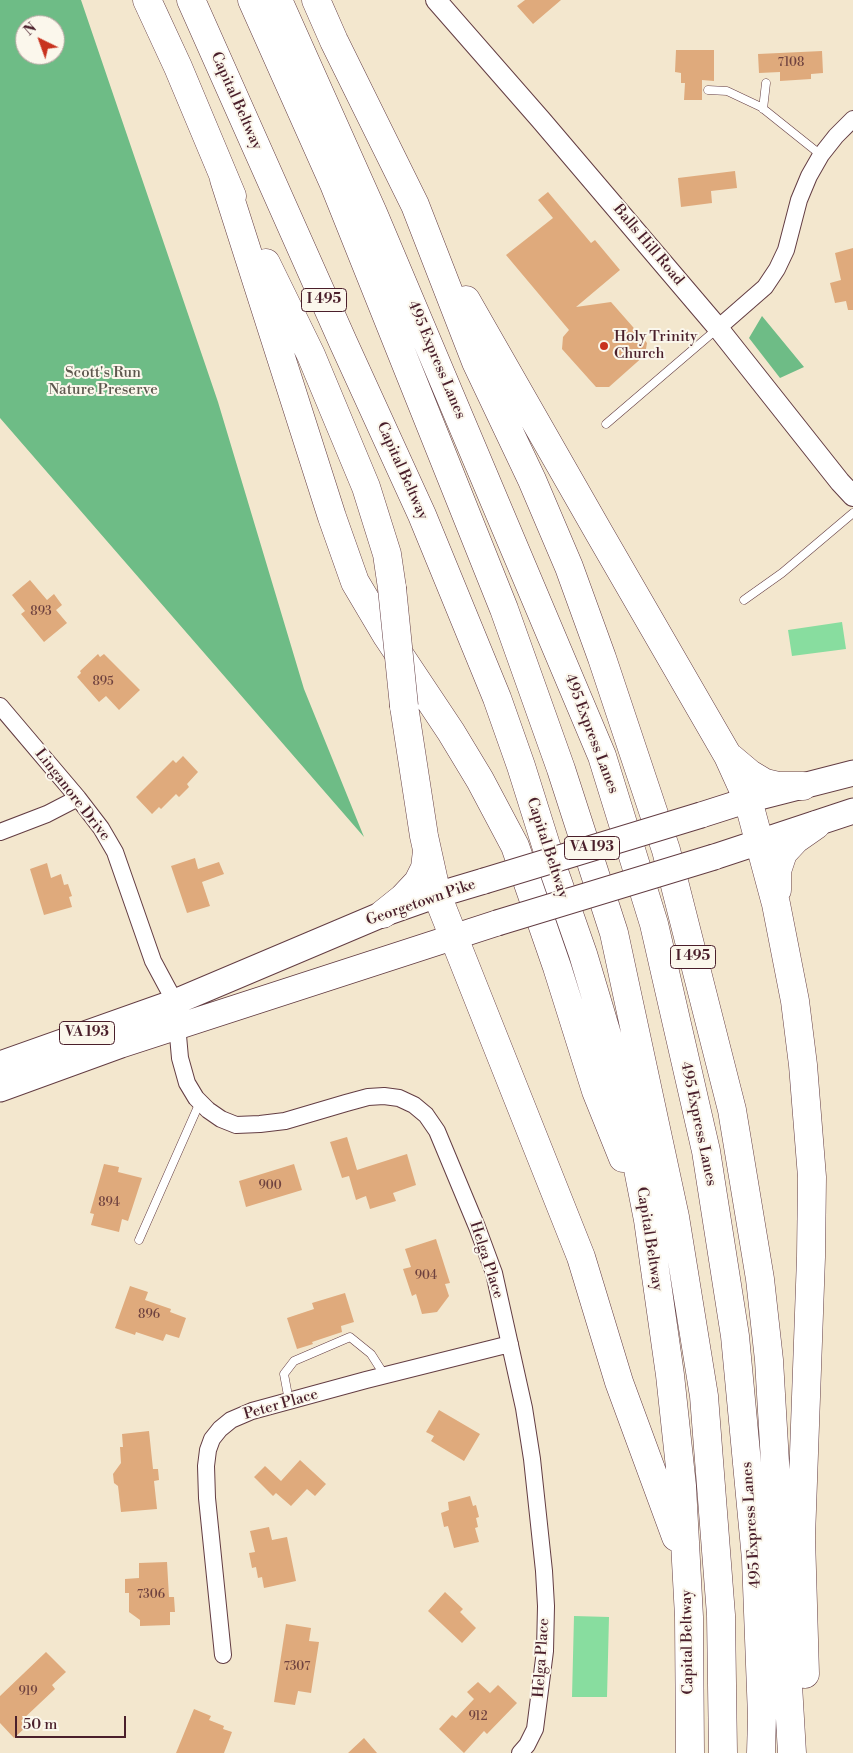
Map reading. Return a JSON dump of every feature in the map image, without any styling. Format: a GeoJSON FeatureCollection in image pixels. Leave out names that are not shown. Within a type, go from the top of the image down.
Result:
{"type":"FeatureCollection","features":[{"type":"Feature","properties":{"kind":"highway"},"geometry":{"type":"LineString","coordinates":[[147,0],[178,67],[224,179],[311,355],[366,487],[387,554],[404,706],[427,851],[437,895],[581,1257],[619,1382],[680,1548],[689,1617]]}},
{"type":"Feature","properties":{"kind":"highway"},"geometry":{"type":"LineString","coordinates":[[157,0],[178,67]]}},
{"type":"Feature","properties":{"kind":"highway","name":"Capital Beltway"},"geometry":{"type":"LineString","coordinates":[[191,0],[422,515],[496,698],[521,766],[555,874],[583,954],[611,1048],[627,1113],[648,1220],[670,1375],[682,1486],[689,1617],[690,1753]]}},
{"type":"Feature","properties":{"kind":"highway","name":"495 Express Lanes"},"geometry":{"type":"LineString","coordinates":[[252,0],[334,184],[504,609],[561,769],[614,933],[675,1217],[704,1396],[721,1615],[723,1753]]}},
{"type":"Feature","properties":{"kind":"highway","name":"495 Express Lanes"},"geometry":{"type":"LineString","coordinates":[[278,0],[373,213],[602,756],[654,924],[706,1151],[735,1336],[756,1559],[762,1717],[761,1753]]}},
{"type":"Feature","properties":{"kind":"highway","name":"I 495"},"geometry":{"type":"LineString","coordinates":[[316,0],[334,41],[415,204],[476,362],[532,480],[569,567],[599,649],[666,850],[732,1110],[760,1279],[767,1342],[780,1531],[792,1753]]}},
{"type":"Feature","properties":{"kind":"highway"},"geometry":{"type":"LineString","coordinates":[[224,179],[332,517],[355,582],[387,636],[452,732],[515,846],[557,967],[596,1091],[648,1220]]}},
{"type":"Feature","properties":{"kind":"highway"},"geometry":{"type":"LineString","coordinates":[[415,204],[452,277],[728,756],[748,800],[776,904],[795,1001],[803,1065],[812,1177],[801,1537],[808,1753]]}},
{"type":"Feature","properties":{"kind":"highway"},"geometry":{"type":"LineString","coordinates":[[728,756],[750,774],[765,783],[778,786],[803,786]]}},
{"type":"Feature","properties":{"kind":"highway"},"geometry":{"type":"LineString","coordinates":[[776,904],[777,871],[783,853],[796,839],[816,825]]}},
{"type":"Feature","properties":{"kind":"highway"},"geometry":{"type":"LineString","coordinates":[[383,914],[403,898],[418,882],[425,868],[427,851]]}},
{"type":"Feature","properties":{"kind":"main road","name":"Georgetown Pike"},"geometry":{"type":"LineString","coordinates":[[0,1064],[175,1002],[383,914],[437,895],[748,800],[853,773]]}},
{"type":"Feature","properties":{"kind":"main road"},"geometry":{"type":"LineString","coordinates":[[177,1027],[497,923],[816,825],[853,811]]}},
{"type":"Feature","properties":{"kind":"main road","name":"VA 193"},"geometry":{"type":"LineString","coordinates":[[0,1088],[177,1027]]}},
{"type":"Feature","properties":{"kind":"street","name":"Balls Hill Road"},"geometry":{"type":"LineString","coordinates":[[436,0],[542,120],[718,328],[853,496]]}},
{"type":"Feature","properties":{"kind":"street"},"geometry":{"type":"LineString","coordinates":[[718,328],[765,287],[778,269],[786,250],[799,200],[809,176],[821,155],[853,119]]}},
{"type":"Feature","properties":{"kind":"street","name":"Linganore Drive"},"geometry":{"type":"LineString","coordinates":[[0,706],[102,828],[115,852],[153,961],[175,1002]]}},
{"type":"Feature","properties":{"kind":"street"},"geometry":{"type":"LineString","coordinates":[[0,832],[47,814],[78,798]]}},
{"type":"Feature","properties":{"kind":"street","name":"Helga Place"},"geometry":{"type":"LineString","coordinates":[[175,1002],[180,1058],[187,1084],[200,1102],[222,1119],[236,1125],[285,1121],[368,1097],[384,1096],[400,1098],[414,1105],[426,1115],[437,1131],[494,1273],[524,1408],[532,1459],[544,1571],[546,1606],[545,1651],[535,1729],[527,1745],[520,1753]]}},
{"type":"Feature","properties":{"kind":"street","name":"Peter Place"},"geometry":{"type":"LineString","coordinates":[[223,1655],[206,1466],[208,1450],[212,1439],[220,1428],[231,1420],[252,1411],[510,1344]]}},
{"type":"Feature","properties":{"kind":"lane"},"geometry":{"type":"LineString","coordinates":[[763,109],[766,83]]}},
{"type":"Feature","properties":{"kind":"lane"},"geometry":{"type":"LineString","coordinates":[[708,90],[727,91],[763,109],[821,155]]}},
{"type":"Feature","properties":{"kind":"lane"},"geometry":{"type":"LineString","coordinates":[[606,424],[718,328]]}},
{"type":"Feature","properties":{"kind":"lane"},"geometry":{"type":"LineString","coordinates":[[744,600],[782,574],[853,513]]}},
{"type":"Feature","properties":{"kind":"lane"},"geometry":{"type":"LineString","coordinates":[[139,1240],[200,1102]]}},
{"type":"Feature","properties":{"kind":"lane"},"geometry":{"type":"LineString","coordinates":[[289,1402],[284,1374],[294,1360],[350,1337],[371,1354],[385,1376]]}},
{"type":"Feature","properties":{"kind":"green space","name":"Scott's Run Nature Preserve"},"geometry":{"type":"Polygon","coordinates":[[[0,0],[81,0],[218,402],[304,689],[364,837],[0,418],[0,0]]]}},
{"type":"Feature","properties":{"kind":"green space"},"geometry":{"type":"Polygon","coordinates":[[[762,316],[804,367],[780,378],[749,338],[762,316]]]}},
{"type":"Feature","properties":{"kind":"green space"},"geometry":{"type":"Polygon","coordinates":[[[842,622],[846,649],[792,656],[788,630],[842,622]]]}},
{"type":"Feature","properties":{"kind":"green space"},"geometry":{"type":"Polygon","coordinates":[[[574,1616],[609,1617],[607,1697],[572,1697],[574,1616]]]}},
{"type":"Feature","properties":{"kind":"building"},"geometry":{"type":"Polygon","coordinates":[[[525,0],[561,0],[533,24],[517,6],[525,0]]]}},
{"type":"Feature","properties":{"kind":"building"},"geometry":{"type":"Polygon","coordinates":[[[676,50],[714,50],[714,81],[702,80],[702,100],[684,100],[685,83],[681,83],[681,73],[675,72],[676,50]]]}},
{"type":"Feature","properties":{"kind":"building"},"geometry":{"type":"Polygon","coordinates":[[[822,51],[823,73],[811,74],[811,79],[780,81],[780,72],[759,73],[758,54],[822,51]]]}},
{"type":"Feature","properties":{"kind":"building"},"geometry":{"type":"Polygon","coordinates":[[[735,171],[737,188],[711,191],[712,203],[681,207],[678,178],[735,171]]]}},
{"type":"Feature","properties":{"kind":"building"},"geometry":{"type":"Polygon","coordinates":[[[548,192],[591,243],[595,240],[620,270],[576,307],[611,302],[647,343],[645,355],[609,387],[596,387],[562,349],[563,337],[569,330],[506,255],[553,218],[538,200],[548,192]]]}},
{"type":"Feature","properties":{"kind":"building"},"geometry":{"type":"Polygon","coordinates":[[[853,248],[853,310],[848,310],[846,301],[835,303],[830,283],[841,280],[835,253],[853,248]]]}},
{"type":"Feature","properties":{"kind":"building"},"geometry":{"type":"Polygon","coordinates":[[[30,580],[47,600],[54,594],[62,605],[56,610],[67,623],[44,642],[21,614],[25,611],[12,595],[30,580]]]}},
{"type":"Feature","properties":{"kind":"building"},"geometry":{"type":"Polygon","coordinates":[[[98,654],[100,657],[104,654],[140,690],[119,710],[106,696],[99,702],[77,677],[81,673],[80,671],[98,654]]]}},
{"type":"Feature","properties":{"kind":"building"},"geometry":{"type":"Polygon","coordinates":[[[183,756],[198,772],[187,784],[189,787],[179,797],[176,794],[161,809],[159,807],[152,814],[136,797],[173,760],[176,763],[183,756]]]}},
{"type":"Feature","properties":{"kind":"building"},"geometry":{"type":"Polygon","coordinates":[[[195,858],[198,869],[219,862],[224,874],[202,882],[210,906],[187,913],[171,866],[195,858]]]}},
{"type":"Feature","properties":{"kind":"building"},"geometry":{"type":"Polygon","coordinates":[[[47,863],[51,878],[61,874],[64,885],[68,884],[72,896],[69,897],[72,907],[44,915],[30,869],[47,863]]]}},
{"type":"Feature","properties":{"kind":"building"},"geometry":{"type":"Polygon","coordinates":[[[347,1137],[357,1170],[407,1154],[416,1185],[393,1193],[396,1201],[370,1209],[366,1196],[356,1200],[349,1176],[342,1178],[330,1142],[347,1137]]]}},
{"type":"Feature","properties":{"kind":"building"},"geometry":{"type":"Polygon","coordinates":[[[104,1164],[119,1167],[118,1172],[142,1178],[128,1221],[122,1219],[119,1232],[91,1225],[94,1214],[90,1213],[104,1164]]]}},
{"type":"Feature","properties":{"kind":"building"},"geometry":{"type":"Polygon","coordinates":[[[294,1164],[302,1190],[246,1207],[239,1181],[294,1164]]]}},
{"type":"Feature","properties":{"kind":"building"},"geometry":{"type":"Polygon","coordinates":[[[436,1239],[450,1283],[445,1284],[449,1296],[437,1312],[422,1314],[416,1294],[412,1296],[403,1269],[411,1267],[405,1249],[436,1239]]]}},
{"type":"Feature","properties":{"kind":"building"},"geometry":{"type":"Polygon","coordinates":[[[130,1286],[148,1292],[145,1300],[171,1309],[170,1312],[186,1318],[179,1338],[166,1334],[163,1341],[136,1332],[135,1335],[115,1328],[130,1286]]]}},
{"type":"Feature","properties":{"kind":"building"},"geometry":{"type":"Polygon","coordinates":[[[345,1293],[354,1322],[341,1326],[342,1332],[297,1349],[287,1318],[314,1309],[312,1303],[345,1293]]]}},
{"type":"Feature","properties":{"kind":"building"},"geometry":{"type":"Polygon","coordinates":[[[439,1410],[480,1434],[464,1461],[431,1441],[434,1436],[426,1432],[439,1410]]]}},
{"type":"Feature","properties":{"kind":"building"},"geometry":{"type":"Polygon","coordinates":[[[149,1431],[153,1469],[158,1469],[159,1480],[154,1481],[157,1509],[121,1512],[118,1486],[114,1483],[113,1474],[121,1463],[120,1447],[123,1447],[122,1434],[149,1431]]]}},
{"type":"Feature","properties":{"kind":"building"},"geometry":{"type":"Polygon","coordinates":[[[300,1460],[326,1484],[315,1496],[307,1489],[291,1506],[276,1493],[273,1496],[254,1477],[265,1466],[281,1481],[300,1460]]]}},
{"type":"Feature","properties":{"kind":"building"},"geometry":{"type":"Polygon","coordinates":[[[470,1496],[473,1506],[476,1505],[479,1517],[476,1518],[478,1527],[475,1528],[479,1542],[454,1548],[448,1526],[444,1527],[441,1513],[449,1510],[448,1502],[470,1496]]]}},
{"type":"Feature","properties":{"kind":"building"},"geometry":{"type":"Polygon","coordinates":[[[269,1527],[272,1540],[287,1537],[296,1581],[264,1588],[262,1577],[258,1578],[256,1567],[252,1568],[249,1553],[255,1552],[250,1531],[269,1527]]]}},
{"type":"Feature","properties":{"kind":"building"},"geometry":{"type":"Polygon","coordinates":[[[167,1562],[169,1597],[174,1597],[175,1612],[170,1612],[170,1625],[140,1626],[140,1620],[129,1612],[129,1593],[125,1593],[125,1579],[139,1578],[139,1563],[167,1562]]]}},
{"type":"Feature","properties":{"kind":"building"},"geometry":{"type":"Polygon","coordinates":[[[445,1592],[463,1609],[460,1612],[476,1628],[462,1643],[428,1611],[445,1592]]]}},
{"type":"Feature","properties":{"kind":"building"},"geometry":{"type":"Polygon","coordinates":[[[286,1624],[311,1628],[309,1641],[319,1642],[311,1693],[298,1691],[295,1705],[274,1702],[286,1624]]]}},
{"type":"Feature","properties":{"kind":"building"},"geometry":{"type":"Polygon","coordinates":[[[46,1652],[66,1672],[52,1685],[55,1689],[21,1721],[27,1726],[14,1738],[0,1723],[0,1696],[46,1652]]]}},
{"type":"Feature","properties":{"kind":"building"},"geometry":{"type":"Polygon","coordinates":[[[478,1682],[490,1693],[498,1685],[517,1703],[487,1734],[484,1731],[464,1753],[439,1729],[452,1715],[456,1718],[474,1699],[467,1692],[478,1682]]]}},
{"type":"Feature","properties":{"kind":"building"},"geometry":{"type":"Polygon","coordinates":[[[194,1709],[211,1716],[209,1720],[224,1726],[223,1729],[232,1732],[224,1753],[176,1753],[194,1709]]]}},
{"type":"Feature","properties":{"kind":"building"},"geometry":{"type":"Polygon","coordinates":[[[364,1738],[377,1753],[348,1753],[364,1738]]]}},
{"type":"Feature","properties":{"kind":"place","name":"Holy Trinity Church"},"geometry":{"type":"Point","coordinates":[604,346]}}]}
